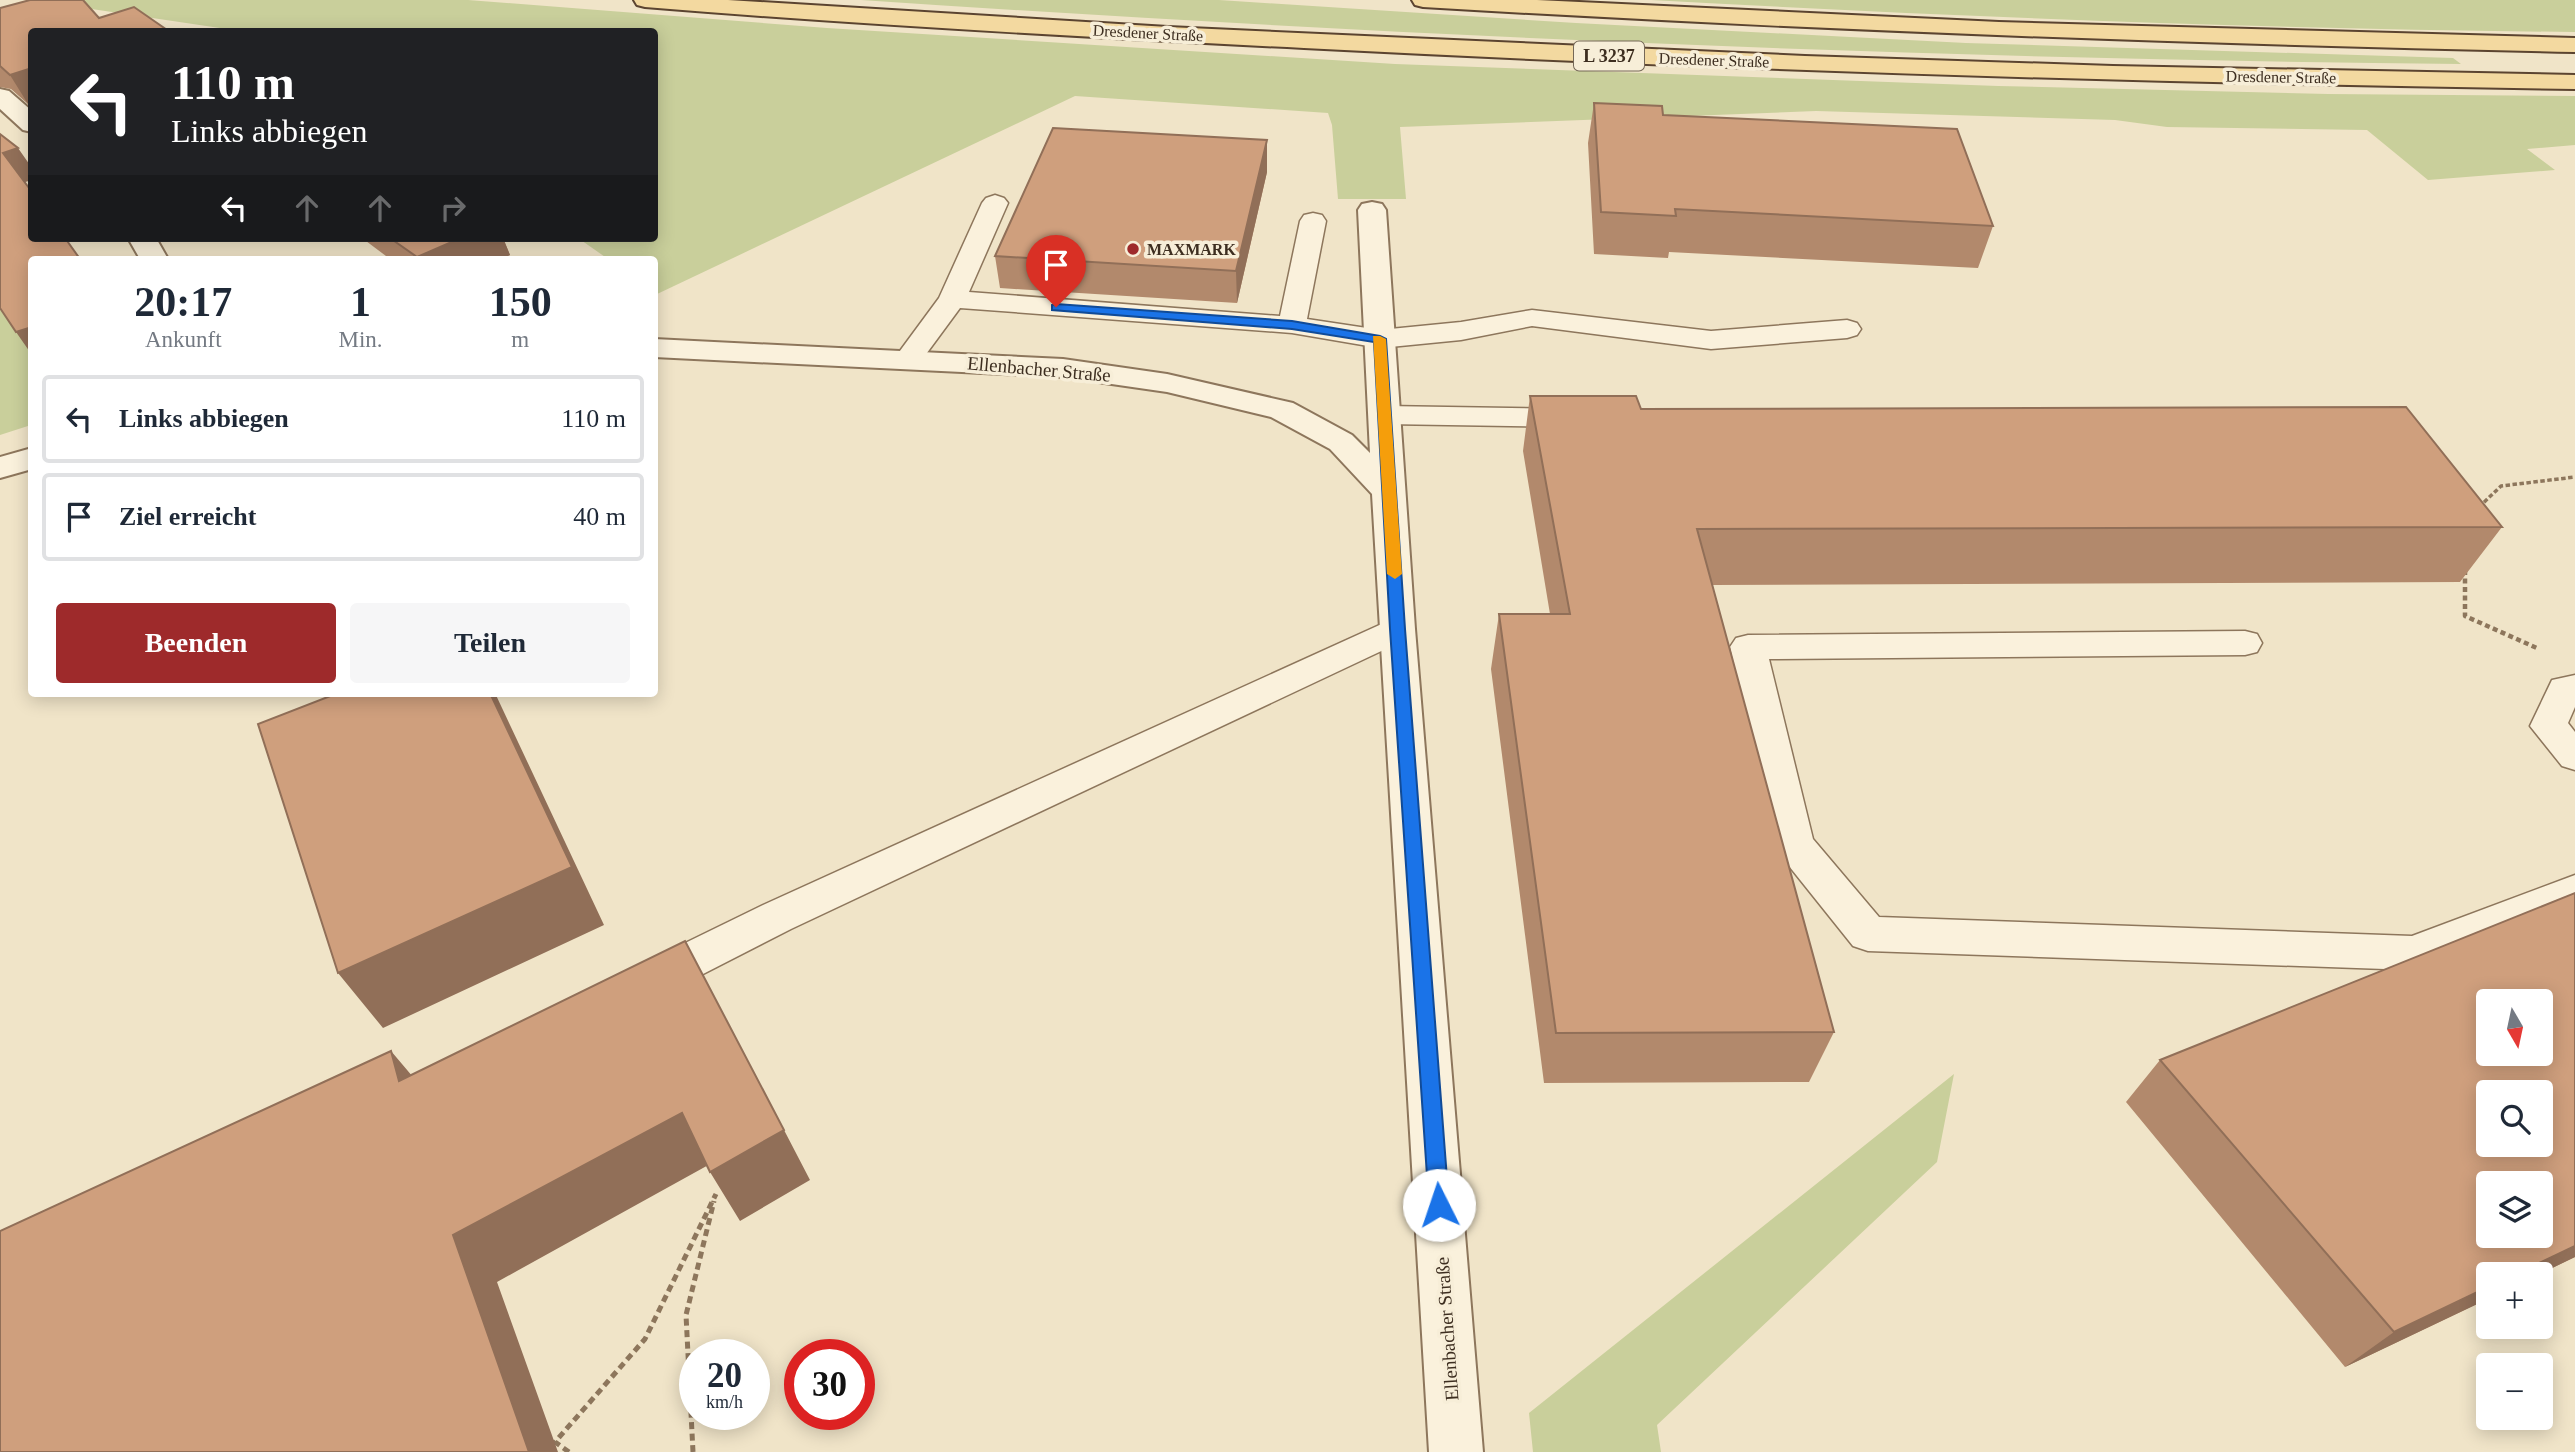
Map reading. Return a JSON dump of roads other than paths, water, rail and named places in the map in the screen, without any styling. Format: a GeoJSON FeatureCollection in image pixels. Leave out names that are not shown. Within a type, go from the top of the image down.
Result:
{"type":"FeatureCollection","features":[{"type":"Feature","properties":{"kind":"main road","name":"Dresdener Straße"},"geometry":{"type":"LineString","coordinates":[[645,0],[1086,30],[1596,56],[1923,68],[2575,82]]}},
{"type":"Feature","properties":{"kind":"main road","name":"Dresdener Straße"},"geometry":{"type":"LineString","coordinates":[[1423,0],[1725,17],[2079,32],[2575,45]]}},
{"type":"Feature","properties":{"kind":"street"},"geometry":{"type":"LineString","coordinates":[[0,96],[28,122]]}},
{"type":"Feature","properties":{"kind":"street"},"geometry":{"type":"LineString","coordinates":[[0,135],[28,126]]}},
{"type":"Feature","properties":{"kind":"street","name":"Ellenbacher Straße"},"geometry":{"type":"LineString","coordinates":[[1371,210],[1397,629],[1456,1452]]}},
{"type":"Feature","properties":{"kind":"street","name":"Ellenbacher Straße"},"geometry":{"type":"LineString","coordinates":[[658,348],[908,359],[1076,370],[1167,383],[1282,410],[1341,442],[1390,493]]}},
{"type":"Feature","properties":{"kind":"street"},"geometry":{"type":"LineString","coordinates":[[0,468],[28,458]]}},
{"type":"Feature","properties":{"kind":"lane"},"geometry":{"type":"LineString","coordinates":[[908,359],[952,299],[995,203]]}},
{"type":"Feature","properties":{"kind":"lane"},"geometry":{"type":"LineString","coordinates":[[1292,325],[1312,221]]}},
{"type":"Feature","properties":{"kind":"lane"},"geometry":{"type":"LineString","coordinates":[[952,299],[1292,325],[1380,339],[1461,331],[1532,318],[1711,340],[1847,329]]}},
{"type":"Feature","properties":{"kind":"lane"},"geometry":{"type":"LineString","coordinates":[[1385,415],[1604,418]]}},
{"type":"Feature","properties":{"kind":"lane"},"geometry":{"type":"LineString","coordinates":[[611,998],[1397,629]]}},
{"type":"Feature","properties":{"kind":"lane"},"geometry":{"type":"LineString","coordinates":[[2245,643],[1748,647],[1795,845],[1868,934],[2413,953],[2575,891]]}},
{"type":"Feature","properties":{"kind":"lane"},"geometry":{"type":"LineString","coordinates":[[2575,688],[2565,689],[2549,726],[2575,756]]}},
{"type":"Feature","properties":{"kind":"place","name":"MAXMARK"},"geometry":{"type":"Point","coordinates":[1133,249]}}]}
